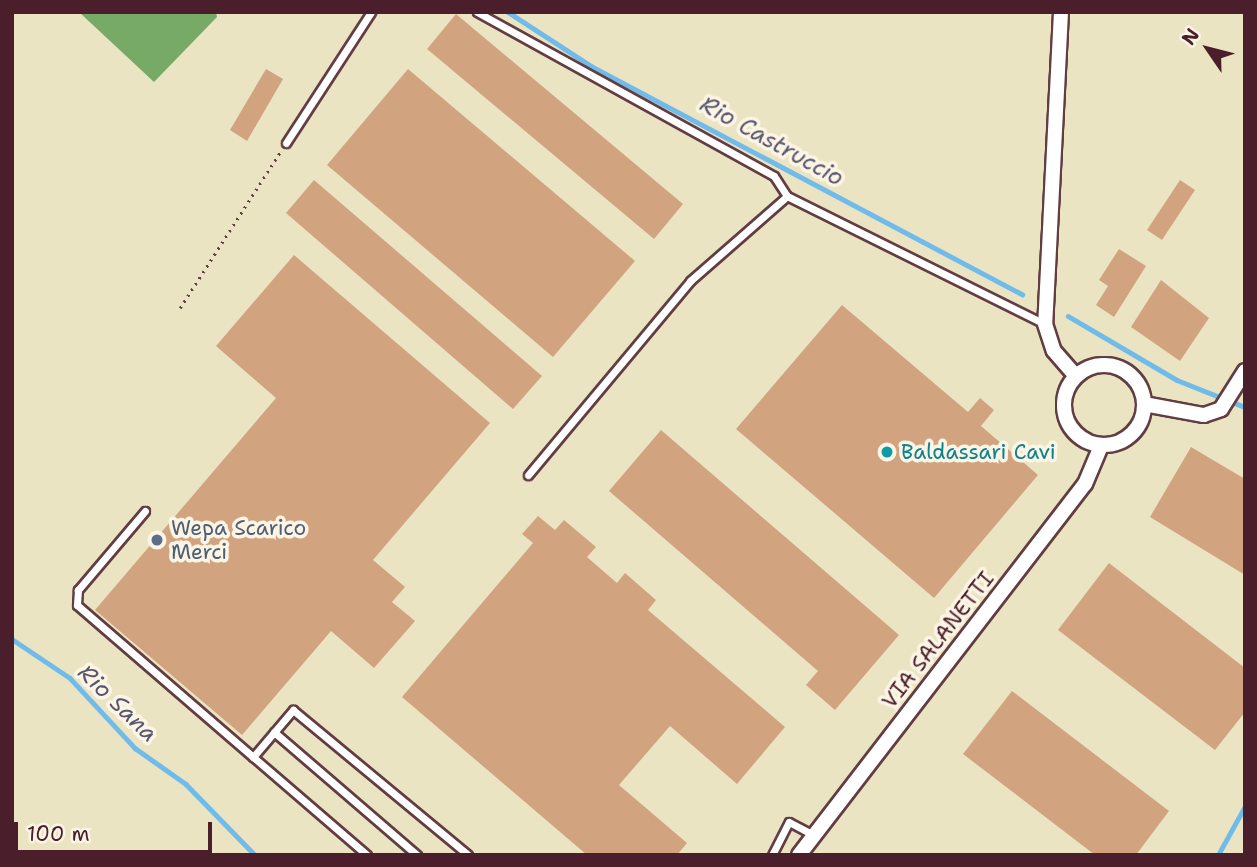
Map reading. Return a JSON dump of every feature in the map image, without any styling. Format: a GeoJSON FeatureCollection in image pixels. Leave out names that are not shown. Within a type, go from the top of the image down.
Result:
{"type":"FeatureCollection","features":[{"type":"Feature","properties":{"kind":"street"},"geometry":{"type":"LineString","coordinates":[[1061,12],[1045,324],[1054,351],[1076,376]]}},
{"type":"Feature","properties":{"kind":"street"},"geometry":{"type":"LineString","coordinates":[[1113,366],[1135,380],[1144,404],[1136,429],[1101,446],[1069,425],[1064,400],[1076,376],[1113,366]]}},
{"type":"Feature","properties":{"kind":"street"},"geometry":{"type":"LineString","coordinates":[[1144,404],[1204,415],[1229,398],[1245,370]]}},
{"type":"Feature","properties":{"kind":"street","name":"VIA SALANETTI"},"geometry":{"type":"LineString","coordinates":[[799,855],[1085,484],[1101,446]]}},
{"type":"Feature","properties":{"kind":"lane"},"geometry":{"type":"LineString","coordinates":[[286,144],[371,12]]}},
{"type":"Feature","properties":{"kind":"lane"},"geometry":{"type":"LineString","coordinates":[[477,12],[774,176],[787,195],[1045,324]]}},
{"type":"Feature","properties":{"kind":"lane"},"geometry":{"type":"LineString","coordinates":[[528,475],[690,281],[787,195]]}},
{"type":"Feature","properties":{"kind":"lane"},"geometry":{"type":"LineString","coordinates":[[145,511],[78,590],[77,605],[366,855]]}},
{"type":"Feature","properties":{"kind":"lane"},"geometry":{"type":"LineString","coordinates":[[253,757],[274,732],[299,710],[468,855]]}},
{"type":"Feature","properties":{"kind":"lane"},"geometry":{"type":"LineString","coordinates":[[274,732],[417,855]]}},
{"type":"Feature","properties":{"kind":"lane"},"geometry":{"type":"LineString","coordinates":[[772,855],[789,822],[814,836]]}},
{"type":"Feature","properties":{"kind":"path"},"geometry":{"type":"LineString","coordinates":[[180,308],[286,144]]}},
{"type":"Feature","properties":{"kind":"green space"},"geometry":{"type":"Polygon","coordinates":[[[79,12],[216,12],[217,17],[154,82],[79,12]]]}},
{"type":"Feature","properties":{"kind":"building"},"geometry":{"type":"Polygon","coordinates":[[[456,14],[683,204],[654,239],[427,49],[456,14]]]}},
{"type":"Feature","properties":{"kind":"building"},"geometry":{"type":"Polygon","coordinates":[[[266,69],[283,79],[247,141],[230,130],[266,69]]]}},
{"type":"Feature","properties":{"kind":"building"},"geometry":{"type":"Polygon","coordinates":[[[408,69],[635,261],[553,357],[327,165],[408,69]]]}},
{"type":"Feature","properties":{"kind":"building"},"geometry":{"type":"Polygon","coordinates":[[[314,180],[542,376],[513,409],[286,213],[314,180]]]}},
{"type":"Feature","properties":{"kind":"building"},"geometry":{"type":"Polygon","coordinates":[[[1180,180],[1195,190],[1162,240],[1147,230],[1180,180]]]}},
{"type":"Feature","properties":{"kind":"building"},"geometry":{"type":"Polygon","coordinates":[[[1119,249],[1146,266],[1114,317],[1096,305],[1108,286],[1099,280],[1119,249]]]}},
{"type":"Feature","properties":{"kind":"building"},"geometry":{"type":"Polygon","coordinates":[[[294,255],[490,423],[373,560],[405,587],[392,602],[415,621],[374,668],[331,631],[242,735],[95,610],[276,398],[216,346],[294,255]]]}},
{"type":"Feature","properties":{"kind":"building"},"geometry":{"type":"Polygon","coordinates":[[[1161,280],[1209,318],[1180,361],[1131,327],[1161,280]]]}},
{"type":"Feature","properties":{"kind":"building","name":"Baldassari Cavi"},"geometry":{"type":"Polygon","coordinates":[[[842,305],[968,412],[980,398],[994,410],[981,426],[1038,475],[934,598],[736,429],[842,305]]]}},
{"type":"Feature","properties":{"kind":"building"},"geometry":{"type":"Polygon","coordinates":[[[661,430],[899,635],[835,710],[806,685],[818,671],[609,491],[661,430]]]}},
{"type":"Feature","properties":{"kind":"building"},"geometry":{"type":"Polygon","coordinates":[[[1191,447],[1245,479],[1245,575],[1150,517],[1191,447]]]}},
{"type":"Feature","properties":{"kind":"building"},"geometry":{"type":"Polygon","coordinates":[[[538,516],[555,530],[564,520],[596,547],[587,557],[617,583],[625,573],[656,600],[648,610],[785,727],[737,784],[670,726],[619,785],[687,843],[677,855],[587,855],[402,697],[533,543],[522,534],[538,516]]]}},
{"type":"Feature","properties":{"kind":"building"},"geometry":{"type":"Polygon","coordinates":[[[1109,563],[1245,668],[1245,712],[1215,750],[1058,630],[1109,563]]]}},
{"type":"Feature","properties":{"kind":"building"},"geometry":{"type":"Polygon","coordinates":[[[1012,691],[1169,811],[1136,855],[1095,855],[963,754],[1012,691]]]}},
{"type":"Feature","properties":{"kind":"waterway","name":"Rio Castruccio"},"geometry":{"type":"LineString","coordinates":[[508,12],[591,66],[1022,294]]}},
{"type":"Feature","properties":{"kind":"waterway","name":"Rio Castruccio"},"geometry":{"type":"LineString","coordinates":[[1068,316],[1177,380],[1245,407]]}},
{"type":"Feature","properties":{"kind":"waterway","name":"Rio Sana"},"geometry":{"type":"LineString","coordinates":[[12,639],[70,678],[135,748],[186,784],[255,855]]}},
{"type":"Feature","properties":{"kind":"waterway"},"geometry":{"type":"LineString","coordinates":[[1218,855],[1245,806]]}},
{"type":"Feature","properties":{"kind":"place","name":"Baldassari Cavi"},"geometry":{"type":"Point","coordinates":[887,452]}},
{"type":"Feature","properties":{"kind":"place","name":"Wepa Scarico Merci"},"geometry":{"type":"Point","coordinates":[157,540]}}]}
